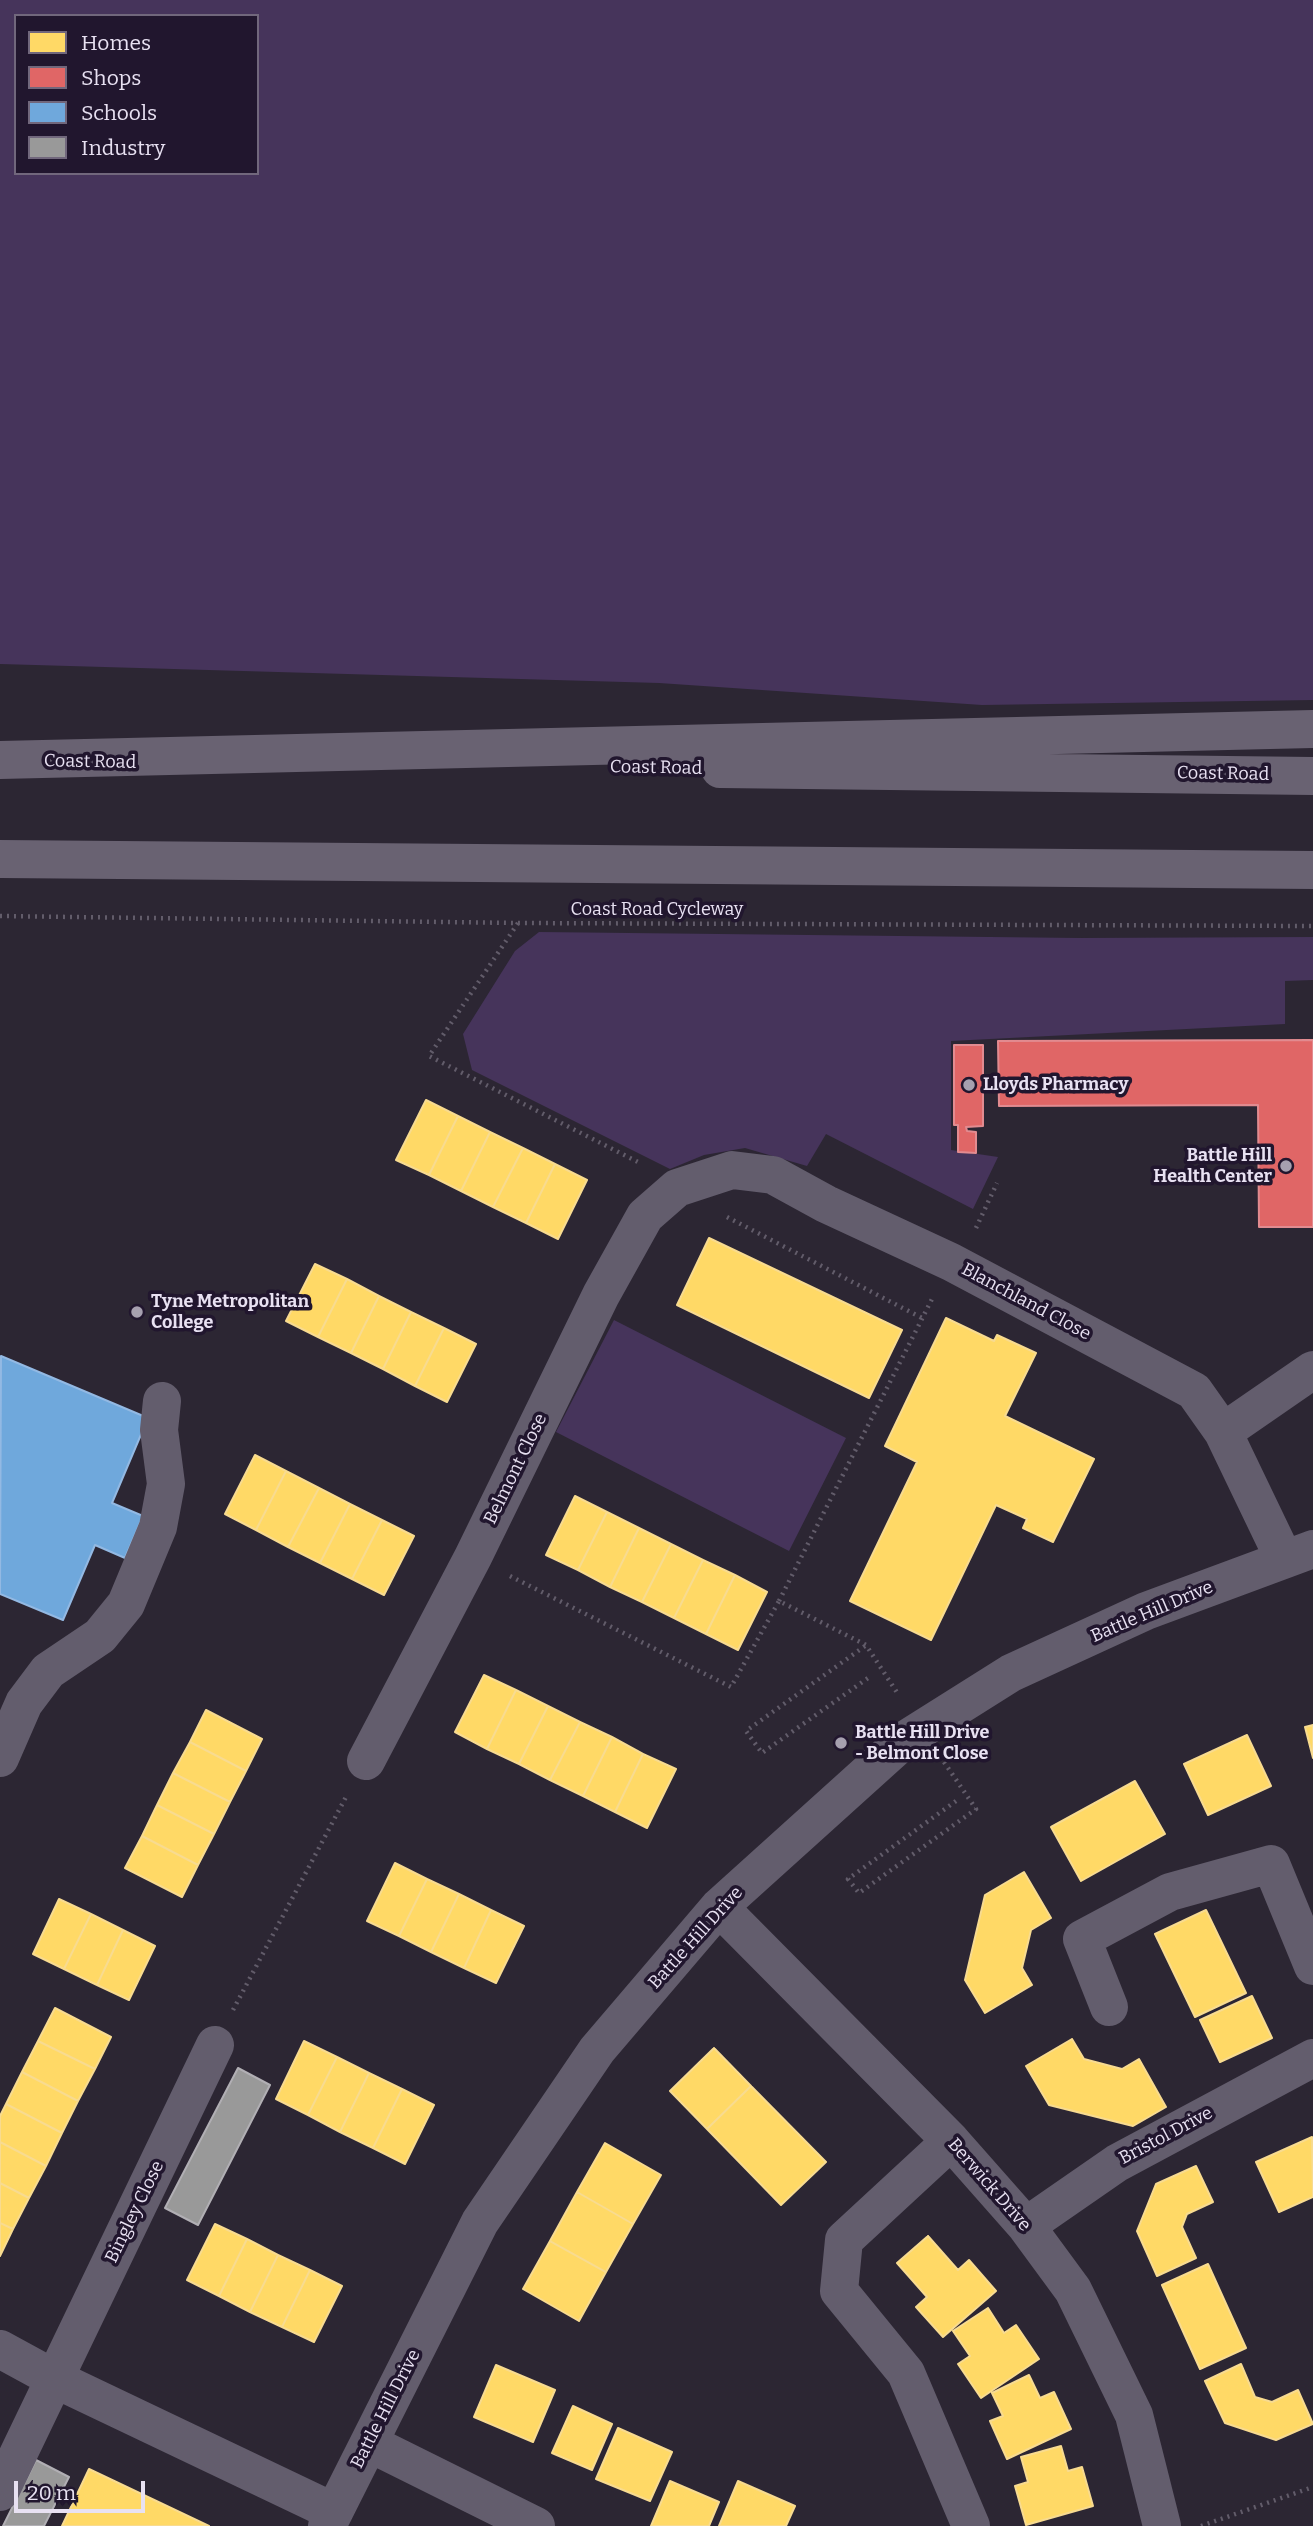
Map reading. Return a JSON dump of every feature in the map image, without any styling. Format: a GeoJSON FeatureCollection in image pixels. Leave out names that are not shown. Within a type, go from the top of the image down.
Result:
{"type":"FeatureCollection","features":[{"type":"Feature","properties":{"kind":"highway"},"geometry":{"type":"LineString","coordinates":[[0,760],[1313,729]]}},
{"type":"Feature","properties":{"kind":"highway","name":"Coast Road"},"geometry":{"type":"LineString","coordinates":[[0,760],[1313,775]]}},
{"type":"Feature","properties":{"kind":"highway"},"geometry":{"type":"LineString","coordinates":[[0,859],[1313,870]]}},
{"type":"Feature","properties":{"kind":"street","name":"Blanchland Close"},"geometry":{"type":"LineString","coordinates":[[677,1188],[733,1170],[773,1175],[826,1204],[951,1262],[1194,1391],[1223,1432],[1299,1554]]}},
{"type":"Feature","properties":{"kind":"street","name":"Belmont Close"},"geometry":{"type":"LineString","coordinates":[[366,1761],[473,1557],[601,1295],[645,1216],[677,1188]]}},
{"type":"Feature","properties":{"kind":"street"},"geometry":{"type":"LineString","coordinates":[[1223,1432],[1313,1370]]}},
{"type":"Feature","properties":{"kind":"street"},"geometry":{"type":"LineString","coordinates":[[0,1758],[24,1703],[48,1671],[100,1636],[126,1604],[158,1527],[166,1484],[159,1430],[162,1401]]}},
{"type":"Feature","properties":{"kind":"street","name":"Battle Hill Drive"},"geometry":{"type":"LineString","coordinates":[[330,2519],[480,2222],[597,2050],[719,1907],[903,1741],[1011,1673],[1146,1611],[1299,1554]]}},
{"type":"Feature","properties":{"kind":"street"},"geometry":{"type":"LineString","coordinates":[[1109,2007],[1082,1939],[1170,1892],[1271,1864],[1313,1966]]}},
{"type":"Feature","properties":{"kind":"street","name":"Berwick Drive"},"geometry":{"type":"LineString","coordinates":[[719,1907],[951,2141],[1026,2226],[1073,2290],[1134,2415],[1162,2526]]}},
{"type":"Feature","properties":{"kind":"street","name":"Bingley Close"},"geometry":{"type":"LineString","coordinates":[[0,2492],[215,2045]]}},
{"type":"Feature","properties":{"kind":"street","name":"Bristol Drive"},"geometry":{"type":"LineString","coordinates":[[1026,2226],[1117,2162],[1313,2058]]}},
{"type":"Feature","properties":{"kind":"street"},"geometry":{"type":"LineString","coordinates":[[951,2141],[844,2240],[839,2291],[906,2373],[971,2526]]}},
{"type":"Feature","properties":{"kind":"street"},"geometry":{"type":"LineString","coordinates":[[0,2349],[330,2519]]}},
{"type":"Feature","properties":{"kind":"street"},"geometry":{"type":"LineString","coordinates":[[369,2442],[536,2526]]}},
{"type":"Feature","properties":{"kind":"path","name":"Coast Road Cycleway"},"geometry":{"type":"LineString","coordinates":[[0,916],[518,923],[1313,926]]}},
{"type":"Feature","properties":{"kind":"path"},"geometry":{"type":"LineString","coordinates":[[518,923],[429,1056],[664,1175],[694,1200],[922,1318]]}},
{"type":"Feature","properties":{"kind":"path"},"geometry":{"type":"LineString","coordinates":[[473,1557],[731,1687],[779,1601],[951,1262],[965,1254],[997,1183]]}},
{"type":"Feature","properties":{"kind":"path"},"geometry":{"type":"LineString","coordinates":[[779,1601],[866,1646],[976,1809],[859,1894],[848,1879],[956,1801]]}},
{"type":"Feature","properties":{"kind":"path"},"geometry":{"type":"LineString","coordinates":[[866,1646],[746,1731],[762,1753],[868,1678]]}},
{"type":"Feature","properties":{"kind":"path"},"geometry":{"type":"LineString","coordinates":[[215,2045],[366,1761]]}},
{"type":"Feature","properties":{"kind":"path"},"geometry":{"type":"LineString","coordinates":[[1200,2526],[1313,2487]]}},
{"type":"Feature","properties":{"kind":"shaded area"},"geometry":{"type":"Polygon","coordinates":[[[0,0],[1313,0],[1313,700],[982,705],[659,683],[0,664],[0,0]]]}},
{"type":"Feature","properties":{"kind":"shaded area"},"geometry":{"type":"Polygon","coordinates":[[[539,932],[1080,938],[1313,937],[1313,980],[1285,981],[1285,1024],[951,1041],[951,1150],[998,1157],[973,1209],[826,1134],[807,1166],[745,1148],[704,1155],[670,1169],[472,1070],[463,1034],[515,951],[539,932]]]}},
{"type":"Feature","properties":{"kind":"shaded area"},"geometry":{"type":"Polygon","coordinates":[[[614,1320],[846,1438],[789,1551],[556,1432],[614,1320]]]}},
{"type":"Feature","properties":{"kind":"building: Homes"},"geometry":{"type":"Polygon","coordinates":[[[426,1100],[458,1116],[429,1175],[396,1160],[426,1100]]]}},
{"type":"Feature","properties":{"kind":"building: Homes"},"geometry":{"type":"Polygon","coordinates":[[[458,1116],[490,1132],[461,1191],[429,1175],[458,1116]]]}},
{"type":"Feature","properties":{"kind":"building: Homes"},"geometry":{"type":"Polygon","coordinates":[[[490,1132],[523,1148],[493,1207],[461,1191],[490,1132]]]}},
{"type":"Feature","properties":{"kind":"building: Homes"},"geometry":{"type":"Polygon","coordinates":[[[523,1148],[555,1164],[526,1223],[493,1207],[523,1148]]]}},
{"type":"Feature","properties":{"kind":"building: Homes"},"geometry":{"type":"Polygon","coordinates":[[[555,1164],[587,1180],[558,1239],[526,1223],[555,1164]]]}},
{"type":"Feature","properties":{"kind":"building: Homes"},"geometry":{"type":"Polygon","coordinates":[[[709,1238],[902,1330],[869,1398],[677,1305],[709,1238]]]}},
{"type":"Feature","properties":{"kind":"building: Homes"},"geometry":{"type":"Polygon","coordinates":[[[315,1264],[347,1279],[318,1337],[286,1321],[315,1264]]]}},
{"type":"Feature","properties":{"kind":"building: Homes"},"geometry":{"type":"Polygon","coordinates":[[[347,1279],[379,1296],[351,1353],[318,1337],[347,1279]]]}},
{"type":"Feature","properties":{"kind":"building: Homes"},"geometry":{"type":"Polygon","coordinates":[[[379,1296],[411,1312],[383,1369],[351,1353],[379,1296]]]}},
{"type":"Feature","properties":{"kind":"building: Homes"},"geometry":{"type":"Polygon","coordinates":[[[411,1312],[444,1328],[415,1386],[383,1369],[411,1312]]]}},
{"type":"Feature","properties":{"kind":"building: Homes"},"geometry":{"type":"Polygon","coordinates":[[[946,1318],[994,1341],[997,1335],[1036,1353],[1005,1416],[1094,1459],[1053,1542],[1023,1528],[1027,1519],[996,1505],[931,1640],[850,1601],[917,1462],[885,1446],[946,1318]]]}},
{"type":"Feature","properties":{"kind":"building: Homes"},"geometry":{"type":"Polygon","coordinates":[[[444,1328],[476,1344],[447,1402],[415,1386],[444,1328]]]}},
{"type":"Feature","properties":{"kind":"building: Homes"},"geometry":{"type":"Polygon","coordinates":[[[255,1455],[286,1471],[256,1530],[225,1514],[255,1455]]]}},
{"type":"Feature","properties":{"kind":"building: Homes"},"geometry":{"type":"Polygon","coordinates":[[[286,1471],[319,1488],[288,1547],[256,1530],[286,1471]]]}},
{"type":"Feature","properties":{"kind":"building: Homes"},"geometry":{"type":"Polygon","coordinates":[[[319,1488],[350,1504],[320,1563],[288,1547],[319,1488]]]}},
{"type":"Feature","properties":{"kind":"building: Homes"},"geometry":{"type":"Polygon","coordinates":[[[575,1496],[607,1512],[578,1570],[546,1555],[575,1496]]]}},
{"type":"Feature","properties":{"kind":"building: Homes"},"geometry":{"type":"Polygon","coordinates":[[[350,1504],[382,1520],[352,1579],[320,1563],[350,1504]]]}},
{"type":"Feature","properties":{"kind":"building: Homes"},"geometry":{"type":"Polygon","coordinates":[[[607,1512],[639,1528],[610,1587],[578,1570],[607,1512]]]}},
{"type":"Feature","properties":{"kind":"building: Homes"},"geometry":{"type":"Polygon","coordinates":[[[382,1520],[414,1536],[384,1595],[352,1579],[382,1520]]]}},
{"type":"Feature","properties":{"kind":"building: Homes"},"geometry":{"type":"Polygon","coordinates":[[[639,1528],[671,1544],[642,1602],[610,1587],[639,1528]]]}},
{"type":"Feature","properties":{"kind":"building: Homes"},"geometry":{"type":"Polygon","coordinates":[[[671,1544],[703,1560],[674,1618],[642,1602],[671,1544]]]}},
{"type":"Feature","properties":{"kind":"building: Homes"},"geometry":{"type":"Polygon","coordinates":[[[703,1560],[735,1575],[706,1634],[674,1618],[703,1560]]]}},
{"type":"Feature","properties":{"kind":"building: Homes"},"geometry":{"type":"Polygon","coordinates":[[[735,1575],[767,1592],[738,1650],[706,1634],[735,1575]]]}},
{"type":"Feature","properties":{"kind":"building: Homes"},"geometry":{"type":"Polygon","coordinates":[[[484,1675],[516,1690],[487,1749],[455,1732],[484,1675]]]}},
{"type":"Feature","properties":{"kind":"building: Homes"},"geometry":{"type":"Polygon","coordinates":[[[516,1690],[548,1706],[519,1764],[487,1749],[516,1690]]]}},
{"type":"Feature","properties":{"kind":"building: Homes"},"geometry":{"type":"Polygon","coordinates":[[[548,1706],[580,1722],[550,1780],[519,1764],[548,1706]]]}},
{"type":"Feature","properties":{"kind":"building: Homes"},"geometry":{"type":"Polygon","coordinates":[[[206,1710],[262,1739],[246,1771],[190,1742],[206,1710]]]}},
{"type":"Feature","properties":{"kind":"building: Homes"},"geometry":{"type":"Polygon","coordinates":[[[580,1722],[612,1737],[583,1796],[550,1780],[580,1722]]]}},
{"type":"Feature","properties":{"kind":"building: Homes"},"geometry":{"type":"Polygon","coordinates":[[[1313,1725],[1313,1758],[1305,1727],[1313,1725]]]}},
{"type":"Feature","properties":{"kind":"building: Homes"},"geometry":{"type":"Polygon","coordinates":[[[1247,1735],[1271,1786],[1208,1815],[1184,1764],[1247,1735]]]}},
{"type":"Feature","properties":{"kind":"building: Homes"},"geometry":{"type":"Polygon","coordinates":[[[612,1737],[643,1754],[615,1812],[583,1796],[612,1737]]]}},
{"type":"Feature","properties":{"kind":"building: Homes"},"geometry":{"type":"Polygon","coordinates":[[[190,1742],[246,1771],[230,1802],[173,1773],[190,1742]]]}},
{"type":"Feature","properties":{"kind":"building: Homes"},"geometry":{"type":"Polygon","coordinates":[[[643,1754],[676,1769],[647,1828],[615,1812],[643,1754]]]}},
{"type":"Feature","properties":{"kind":"building: Homes"},"geometry":{"type":"Polygon","coordinates":[[[173,1773],[230,1802],[214,1834],[157,1805],[173,1773]]]}},
{"type":"Feature","properties":{"kind":"building: Homes"},"geometry":{"type":"Polygon","coordinates":[[[1135,1781],[1165,1834],[1081,1881],[1051,1827],[1135,1781]]]}},
{"type":"Feature","properties":{"kind":"building: Homes"},"geometry":{"type":"Polygon","coordinates":[[[157,1805],[214,1834],[198,1865],[142,1836],[157,1805]]]}},
{"type":"Feature","properties":{"kind":"building: Homes"},"geometry":{"type":"Polygon","coordinates":[[[142,1836],[198,1865],[182,1897],[125,1868],[142,1836]]]}},
{"type":"Feature","properties":{"kind":"building: Homes"},"geometry":{"type":"Polygon","coordinates":[[[395,1863],[427,1879],[399,1936],[367,1921],[395,1863]]]}},
{"type":"Feature","properties":{"kind":"building: Homes"},"geometry":{"type":"Polygon","coordinates":[[[1024,1872],[1051,1918],[1031,1930],[1022,1968],[1032,1985],[985,2013],[965,1980],[985,1895],[1024,1872]]]}},
{"type":"Feature","properties":{"kind":"building: Homes"},"geometry":{"type":"Polygon","coordinates":[[[427,1879],[459,1894],[431,1952],[399,1936],[427,1879]]]}},
{"type":"Feature","properties":{"kind":"building: Homes"},"geometry":{"type":"Polygon","coordinates":[[[459,1894],[491,1910],[464,1968],[431,1952],[459,1894]]]}},
{"type":"Feature","properties":{"kind":"building: Homes"},"geometry":{"type":"Polygon","coordinates":[[[59,1899],[91,1914],[64,1969],[33,1954],[59,1899]]]}},
{"type":"Feature","properties":{"kind":"building: Homes"},"geometry":{"type":"Polygon","coordinates":[[[491,1910],[524,1926],[496,1983],[464,1968],[491,1910]]]}},
{"type":"Feature","properties":{"kind":"building: Homes"},"geometry":{"type":"Polygon","coordinates":[[[1206,1910],[1246,1993],[1195,2017],[1155,1934],[1206,1910]]]}},
{"type":"Feature","properties":{"kind":"building: Homes"},"geometry":{"type":"Polygon","coordinates":[[[91,1914],[123,1930],[97,1985],[64,1969],[91,1914]]]}},
{"type":"Feature","properties":{"kind":"building: Homes"},"geometry":{"type":"Polygon","coordinates":[[[123,1930],[155,1946],[129,2000],[97,1985],[123,1930]]]}},
{"type":"Feature","properties":{"kind":"building: Homes"},"geometry":{"type":"Polygon","coordinates":[[[1252,1996],[1272,2038],[1220,2062],[1200,2020],[1252,1996]]]}},
{"type":"Feature","properties":{"kind":"building: Homes"},"geometry":{"type":"Polygon","coordinates":[[[55,2008],[111,2037],[95,2069],[38,2041],[55,2008]]]}},
{"type":"Feature","properties":{"kind":"building: Homes"},"geometry":{"type":"Polygon","coordinates":[[[1072,2039],[1084,2059],[1122,2069],[1139,2059],[1166,2107],[1133,2126],[1049,2105],[1026,2066],[1072,2039]]]}},
{"type":"Feature","properties":{"kind":"building: Homes"},"geometry":{"type":"Polygon","coordinates":[[[38,2041],[95,2069],[78,2101],[22,2072],[38,2041]]]}},
{"type":"Feature","properties":{"kind":"building: Homes"},"geometry":{"type":"Polygon","coordinates":[[[304,2041],[337,2057],[308,2115],[276,2099],[304,2041]]]}},
{"type":"Feature","properties":{"kind":"building: Homes"},"geometry":{"type":"Polygon","coordinates":[[[714,2048],[751,2086],[707,2129],[670,2091],[714,2048]]]}},
{"type":"Feature","properties":{"kind":"building: Homes"},"geometry":{"type":"Polygon","coordinates":[[[337,2057],[369,2073],[340,2132],[308,2115],[337,2057]]]}},
{"type":"Feature","properties":{"kind":"building: Homes"},"geometry":{"type":"Polygon","coordinates":[[[22,2072],[78,2101],[62,2133],[6,2104],[22,2072]]]}},
{"type":"Feature","properties":{"kind":"building: Homes"},"geometry":{"type":"Polygon","coordinates":[[[369,2073],[402,2089],[373,2148],[340,2132],[369,2073]]]}},
{"type":"Feature","properties":{"kind":"building: Homes"},"geometry":{"type":"Polygon","coordinates":[[[751,2086],[826,2162],[781,2205],[707,2129],[751,2086]]]}},
{"type":"Feature","properties":{"kind":"building: Homes"},"geometry":{"type":"Polygon","coordinates":[[[402,2089],[434,2105],[405,2164],[373,2148],[402,2089]]]}},
{"type":"Feature","properties":{"kind":"building: Homes"},"geometry":{"type":"Polygon","coordinates":[[[6,2104],[62,2133],[46,2166],[0,2142],[0,2116],[6,2104]]]}},
{"type":"Feature","properties":{"kind":"building: Homes"},"geometry":{"type":"Polygon","coordinates":[[[1312,2137],[1313,2197],[1279,2212],[1256,2162],[1312,2137]]]}},
{"type":"Feature","properties":{"kind":"building: Homes"},"geometry":{"type":"Polygon","coordinates":[[[0,2142],[46,2166],[29,2198],[0,2183],[0,2142]]]}},
{"type":"Feature","properties":{"kind":"building: Homes"},"geometry":{"type":"Polygon","coordinates":[[[605,2143],[661,2175],[633,2224],[577,2192],[605,2143]]]}},
{"type":"Feature","properties":{"kind":"building: Homes"},"geometry":{"type":"Polygon","coordinates":[[[1196,2166],[1213,2202],[1187,2214],[1182,2227],[1196,2258],[1157,2276],[1137,2231],[1156,2184],[1196,2166]]]}},
{"type":"Feature","properties":{"kind":"building: Homes"},"geometry":{"type":"Polygon","coordinates":[[[0,2183],[29,2198],[13,2229],[0,2223],[0,2183]]]}},
{"type":"Feature","properties":{"kind":"building: Homes"},"geometry":{"type":"Polygon","coordinates":[[[577,2192],[633,2224],[606,2272],[550,2241],[577,2192]]]}},
{"type":"Feature","properties":{"kind":"building: Homes"},"geometry":{"type":"Polygon","coordinates":[[[0,2223],[13,2229],[0,2256],[0,2223]]]}},
{"type":"Feature","properties":{"kind":"building: Homes"},"geometry":{"type":"Polygon","coordinates":[[[215,2224],[247,2239],[219,2296],[187,2280],[215,2224]]]}},
{"type":"Feature","properties":{"kind":"building: Homes"},"geometry":{"type":"Polygon","coordinates":[[[928,2236],[958,2270],[969,2260],[996,2291],[943,2337],[916,2307],[927,2297],[897,2263],[928,2236]]]}},
{"type":"Feature","properties":{"kind":"building: Homes"},"geometry":{"type":"Polygon","coordinates":[[[247,2239],[278,2255],[250,2312],[219,2296],[247,2239]]]}},
{"type":"Feature","properties":{"kind":"building: Homes"},"geometry":{"type":"Polygon","coordinates":[[[550,2241],[606,2272],[579,2321],[523,2289],[550,2241]]]}},
{"type":"Feature","properties":{"kind":"building: Homes"},"geometry":{"type":"Polygon","coordinates":[[[278,2255],[310,2270],[282,2327],[250,2312],[278,2255]]]}},
{"type":"Feature","properties":{"kind":"building: Homes"},"geometry":{"type":"Polygon","coordinates":[[[1208,2264],[1246,2348],[1200,2369],[1162,2285],[1208,2264]]]}},
{"type":"Feature","properties":{"kind":"building: Homes"},"geometry":{"type":"Polygon","coordinates":[[[310,2270],[342,2286],[314,2342],[282,2327],[310,2270]]]}},
{"type":"Feature","properties":{"kind":"building: Homes"},"geometry":{"type":"Polygon","coordinates":[[[988,2308],[1004,2333],[1016,2325],[1039,2359],[981,2398],[958,2364],[970,2356],[953,2331],[988,2308]]]}},
{"type":"Feature","properties":{"kind":"building: Homes"},"geometry":{"type":"Polygon","coordinates":[[[1241,2364],[1255,2397],[1272,2402],[1298,2390],[1313,2424],[1276,2440],[1225,2423],[1205,2381],[1241,2364]]]}},
{"type":"Feature","properties":{"kind":"building: Homes"},"geometry":{"type":"Polygon","coordinates":[[[496,2365],[555,2390],[533,2442],[474,2417],[496,2365]]]}},
{"type":"Feature","properties":{"kind":"building: Homes"},"geometry":{"type":"Polygon","coordinates":[[[1029,2375],[1040,2398],[1054,2392],[1071,2429],[1007,2459],[990,2421],[1003,2416],[992,2393],[1029,2375]]]}},
{"type":"Feature","properties":{"kind":"building: Homes"},"geometry":{"type":"Polygon","coordinates":[[[573,2406],[612,2424],[592,2470],[552,2453],[573,2406]]]}},
{"type":"Feature","properties":{"kind":"building: Homes"},"geometry":{"type":"Polygon","coordinates":[[[618,2428],[672,2452],[650,2501],[596,2479],[618,2428]]]}},
{"type":"Feature","properties":{"kind":"building: Homes"},"geometry":{"type":"Polygon","coordinates":[[[1061,2446],[1068,2471],[1082,2467],[1093,2506],[1026,2525],[1015,2486],[1028,2482],[1021,2457],[1061,2446]]]}},
{"type":"Feature","properties":{"kind":"building: Homes"},"geometry":{"type":"Polygon","coordinates":[[[89,2469],[209,2526],[62,2526],[89,2469]]]}},
{"type":"Feature","properties":{"kind":"building: Homes"},"geometry":{"type":"Polygon","coordinates":[[[670,2481],[719,2502],[709,2526],[651,2526],[670,2481]]]}},
{"type":"Feature","properties":{"kind":"building: Homes"},"geometry":{"type":"Polygon","coordinates":[[[738,2481],[795,2506],[786,2526],[719,2526],[738,2481]]]}},
{"type":"Feature","properties":{"kind":"building: Shops","name":"Battle Hill Health Center"},"geometry":{"type":"Polygon","coordinates":[[[1313,1040],[1313,1227],[1259,1227],[1258,1105],[999,1106],[998,1041],[1313,1040]]]}},
{"type":"Feature","properties":{"kind":"building: Shops","name":"Lloyds Pharmacy"},"geometry":{"type":"Polygon","coordinates":[[[954,1045],[983,1045],[983,1126],[966,1127],[967,1131],[976,1132],[976,1153],[958,1152],[958,1125],[954,1125],[954,1045]]]}},
{"type":"Feature","properties":{"kind":"building: Schools"},"geometry":{"type":"Polygon","coordinates":[[[1,1356],[148,1418],[112,1503],[143,1516],[125,1558],[95,1545],[63,1620],[0,1594],[1,1356]]]}},
{"type":"Feature","properties":{"kind":"building: Industry"},"geometry":{"type":"Polygon","coordinates":[[[238,2068],[270,2085],[198,2225],[165,2208],[238,2068]]]}},
{"type":"Feature","properties":{"kind":"building: Industry"},"geometry":{"type":"Polygon","coordinates":[[[36,2460],[69,2477],[44,2526],[3,2526],[36,2460]]]}},
{"type":"Feature","properties":{"kind":"place","name":"Lloyds Pharmacy"},"geometry":{"type":"Point","coordinates":[969,1085]}},
{"type":"Feature","properties":{"kind":"place","name":"Battle Hill Health Center"},"geometry":{"type":"Point","coordinates":[1286,1166]}},
{"type":"Feature","properties":{"kind":"place","name":"Tyne Metropolitan College"},"geometry":{"type":"Point","coordinates":[137,1312]}},
{"type":"Feature","properties":{"kind":"place","name":"Battle Hill Drive - Belmont Close"},"geometry":{"type":"Point","coordinates":[841,1743]}}]}
